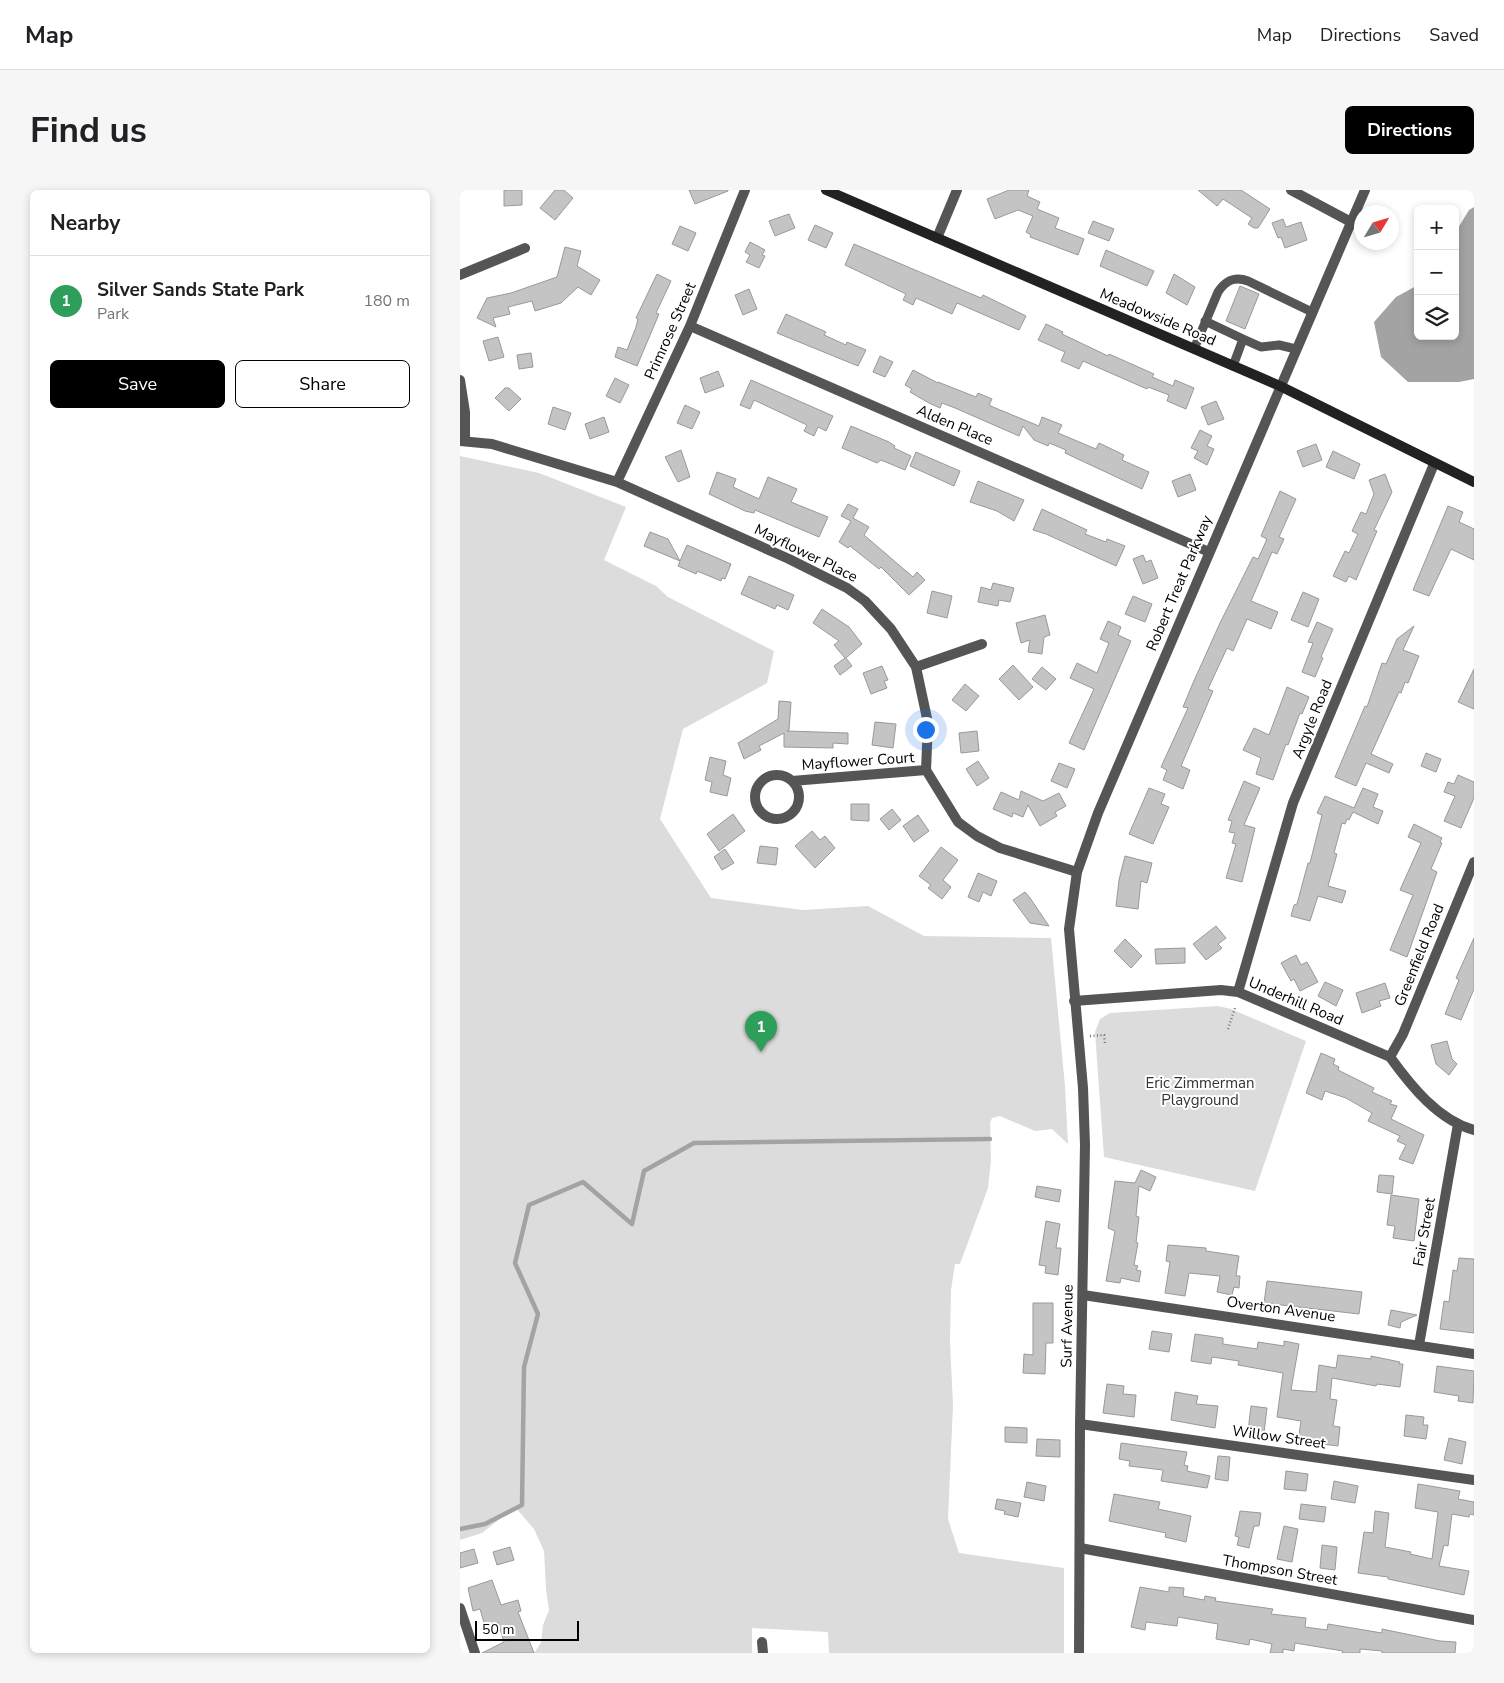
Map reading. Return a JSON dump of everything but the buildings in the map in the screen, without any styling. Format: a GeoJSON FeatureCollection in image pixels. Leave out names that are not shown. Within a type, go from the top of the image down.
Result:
{"type":"FeatureCollection","features":[{"type":"Feature","properties":{"kind":"main road","name":"Meadowside Road"},"geometry":{"type":"LineString","coordinates":[[826,190],[1280,386],[1434,464],[1474,482]]}},
{"type":"Feature","properties":{"kind":"street","name":"Primrose Street"},"geometry":{"type":"LineString","coordinates":[[617,482],[690,326],[745,190]]}},
{"type":"Feature","properties":{"kind":"street"},"geometry":{"type":"LineString","coordinates":[[937,238],[957,190]]}},
{"type":"Feature","properties":{"kind":"street"},"geometry":{"type":"LineString","coordinates":[[1292,190],[1351,222]]}},
{"type":"Feature","properties":{"kind":"street","name":"Robert Treat Parkway"},"geometry":{"type":"LineString","coordinates":[[1074,1001],[1069,929],[1077,872],[1098,813],[1365,190]]}},
{"type":"Feature","properties":{"kind":"street"},"geometry":{"type":"LineString","coordinates":[[460,275],[524,248]]}},
{"type":"Feature","properties":{"kind":"street","name":"Alden Place"},"geometry":{"type":"LineString","coordinates":[[690,326],[1209,552]]}},
{"type":"Feature","properties":{"kind":"street"},"geometry":{"type":"LineString","coordinates":[[460,380],[465,412],[463,440]]}},
{"type":"Feature","properties":{"kind":"street","name":"Mayflower Place"},"geometry":{"type":"LineString","coordinates":[[463,440],[492,444],[617,482],[789,559],[847,588],[864,601],[891,629],[916,668],[928,723],[926,770]]}},
{"type":"Feature","properties":{"kind":"street","name":"Argyle Road"},"geometry":{"type":"LineString","coordinates":[[1238,992],[1293,803],[1434,464]]}},
{"type":"Feature","properties":{"kind":"street"},"geometry":{"type":"LineString","coordinates":[[916,668],[982,644]]}},
{"type":"Feature","properties":{"kind":"street"},"geometry":{"type":"LineString","coordinates":[[926,770],[958,822],[977,836],[1000,848],[1077,872]]}},
{"type":"Feature","properties":{"kind":"street","name":"Mayflower Court"},"geometry":{"type":"LineString","coordinates":[[792,781],[799,793],[797,808],[792,813],[786,818],[772,819],[760,812],[754,800],[757,786],[761,781],[773,774],[786,777],[792,781],[926,770]]}},
{"type":"Feature","properties":{"kind":"street","name":"Greenfield Road"},"geometry":{"type":"LineString","coordinates":[[1390,1057],[1403,1034],[1474,862]]}},
{"type":"Feature","properties":{"kind":"street","name":"Underhill Road"},"geometry":{"type":"LineString","coordinates":[[1074,1001],[1221,990],[1238,992],[1390,1057]]}},
{"type":"Feature","properties":{"kind":"street","name":"Surf Avenue"},"geometry":{"type":"LineString","coordinates":[[1074,1001],[1083,1088],[1085,1135],[1080,1424],[1080,1653]]}},
{"type":"Feature","properties":{"kind":"street"},"geometry":{"type":"LineString","coordinates":[[1390,1057],[1404,1077],[1427,1101],[1458,1124],[1474,1130]]}},
{"type":"Feature","properties":{"kind":"street","name":"Fair Street"},"geometry":{"type":"LineString","coordinates":[[1419,1345],[1458,1124]]}},
{"type":"Feature","properties":{"kind":"street","name":"Overton Avenue"},"geometry":{"type":"LineString","coordinates":[[1083,1295],[1474,1354]]}},
{"type":"Feature","properties":{"kind":"street","name":"Willow Street"},"geometry":{"type":"LineString","coordinates":[[1080,1424],[1474,1480]]}},
{"type":"Feature","properties":{"kind":"street","name":"Thompson Street"},"geometry":{"type":"LineString","coordinates":[[1080,1548],[1474,1620]]}},
{"type":"Feature","properties":{"kind":"street"},"geometry":{"type":"LineString","coordinates":[[460,1608],[475,1653]]}},
{"type":"Feature","properties":{"kind":"street"},"geometry":{"type":"LineString","coordinates":[[762,1642],[763,1653]]}},
{"type":"Feature","properties":{"kind":"lane"},"geometry":{"type":"LineString","coordinates":[[1194,349],[1223,284],[1231,279],[1239,278],[1312,312]]}},
{"type":"Feature","properties":{"kind":"lane"},"geometry":{"type":"LineString","coordinates":[[1205,321],[1261,347],[1278,345],[1296,350]]}},
{"type":"Feature","properties":{"kind":"lane"},"geometry":{"type":"LineString","coordinates":[[1233,366],[1243,339]]}},
{"type":"Feature","properties":{"kind":"path"},"geometry":{"type":"LineString","coordinates":[[1228,1029],[1235,1008]]}},
{"type":"Feature","properties":{"kind":"path"},"geometry":{"type":"LineString","coordinates":[[1090,1036],[1104,1035],[1105,1043]]}},
{"type":"Feature","properties":{"kind":"green space"},"geometry":{"type":"Polygon","coordinates":[[[460,456],[539,473],[626,507],[604,560],[656,586],[668,597],[774,651],[767,683],[683,729],[660,819],[711,898],[803,910],[868,906],[924,936],[1051,938],[1065,1086],[1068,1144],[1052,1129],[1035,1131],[1000,1116],[992,1118],[990,1123],[991,1160],[988,1188],[960,1264],[955,1264],[951,1290],[950,1343],[953,1405],[948,1519],[959,1553],[1064,1568],[1064,1653],[829,1653],[828,1632],[752,1628],[752,1653],[534,1653],[541,1643],[543,1625],[549,1610],[544,1551],[534,1529],[515,1507],[482,1533],[460,1540],[460,456]]]}},
{"type":"Feature","properties":{"kind":"green space","name":"Eric Zimmerman Playground"},"geometry":{"type":"Polygon","coordinates":[[[1218,1006],[1231,1009],[1306,1041],[1255,1191],[1104,1157],[1095,1032],[1100,1019],[1110,1013],[1218,1006]]]}},
{"type":"Feature","properties":{"kind":"shaded area"},"geometry":{"type":"Polygon","coordinates":[[[1474,207],[1474,379],[1459,382],[1408,382],[1381,357],[1374,322],[1396,297],[1414,287],[1414,340],[1459,340],[1459,226],[1469,210],[1474,207]]]}},
{"type":"Feature","properties":{"kind":"waterway"},"geometry":{"type":"LineString","coordinates":[[460,1529],[485,1524],[522,1505],[524,1367],[538,1314],[515,1263],[529,1205],[583,1182],[632,1224],[644,1171],[694,1143],[990,1139]]}},
{"type":"Feature","properties":{"kind":"place","name":"Silver Sands State Park"},"geometry":{"type":"Point","coordinates":[761,1052]}}]}
